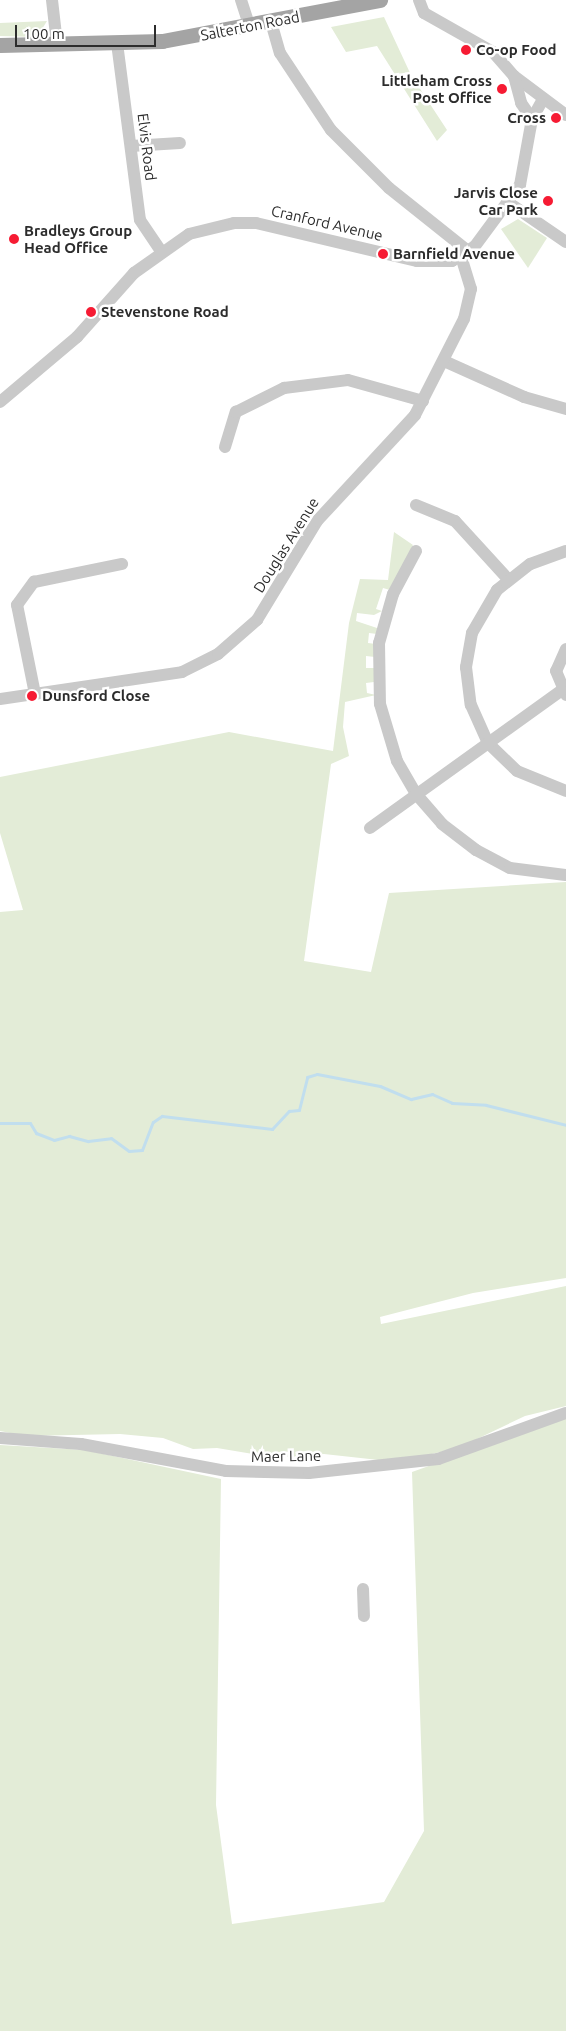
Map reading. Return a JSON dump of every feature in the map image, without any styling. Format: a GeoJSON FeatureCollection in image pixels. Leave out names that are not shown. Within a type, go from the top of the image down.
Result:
{"type":"FeatureCollection","features":[{"type":"Feature","properties":{"kind":"main road","name":"Salterton Road"},"geometry":{"type":"LineString","coordinates":[[0,45],[162,41],[250,27],[347,3],[380,0]]}},
{"type":"Feature","properties":{"kind":"street"},"geometry":{"type":"LineString","coordinates":[[52,0],[57,44]]}},
{"type":"Feature","properties":{"kind":"street"},"geometry":{"type":"LineString","coordinates":[[241,0],[250,27]]}},
{"type":"Feature","properties":{"kind":"street"},"geometry":{"type":"LineString","coordinates":[[419,0],[424,13],[493,52],[514,76],[566,115]]}},
{"type":"Feature","properties":{"kind":"street"},"geometry":{"type":"LineString","coordinates":[[271,22],[280,53],[331,130],[389,188],[465,253],[509,203],[523,175],[532,119],[543,99]]}},
{"type":"Feature","properties":{"kind":"street","name":"Elvis Road"},"geometry":{"type":"LineString","coordinates":[[117,43],[140,220],[160,250]]}},
{"type":"Feature","properties":{"kind":"street"},"geometry":{"type":"LineString","coordinates":[[514,76],[521,103],[532,119]]}},
{"type":"Feature","properties":{"kind":"street"},"geometry":{"type":"LineString","coordinates":[[131,146],[180,143]]}},
{"type":"Feature","properties":{"kind":"street"},"geometry":{"type":"LineString","coordinates":[[509,203],[566,242]]}},
{"type":"Feature","properties":{"kind":"street","name":"Cranford Avenue"},"geometry":{"type":"LineString","coordinates":[[0,402],[77,338],[160,250],[197,232],[256,223],[430,263],[465,253]]}},
{"type":"Feature","properties":{"kind":"street","name":"Douglas Avenue"},"geometry":{"type":"LineString","coordinates":[[0,699],[161,677],[218,654],[257,620],[318,521],[405,426],[423,401],[444,361],[469,303],[468,271],[465,253]]}},
{"type":"Feature","properties":{"kind":"street"},"geometry":{"type":"LineString","coordinates":[[444,361],[524,397],[566,409]]}},
{"type":"Feature","properties":{"kind":"street"},"geometry":{"type":"LineString","coordinates":[[224,447],[236,412],[284,388],[348,380],[423,401]]}},
{"type":"Feature","properties":{"kind":"street"},"geometry":{"type":"LineString","coordinates":[[416,505],[455,521],[508,579]]}},
{"type":"Feature","properties":{"kind":"street"},"geometry":{"type":"LineString","coordinates":[[416,551],[383,622],[377,664],[386,731],[417,795],[449,829],[494,861],[534,874],[566,875]]}},
{"type":"Feature","properties":{"kind":"street"},"geometry":{"type":"LineString","coordinates":[[566,551],[530,564],[508,579],[479,618],[466,667],[471,705],[488,742],[517,771],[566,791]]}},
{"type":"Feature","properties":{"kind":"street"},"geometry":{"type":"LineString","coordinates":[[35,694],[17,605],[34,582],[122,564]]}},
{"type":"Feature","properties":{"kind":"street"},"geometry":{"type":"LineString","coordinates":[[370,828],[488,742],[564,693],[556,671],[566,649]]}},
{"type":"Feature","properties":{"kind":"street","name":"Maer Lane"},"geometry":{"type":"LineString","coordinates":[[0,1438],[81,1444],[226,1471],[309,1473],[438,1459],[566,1413]]}},
{"type":"Feature","properties":{"kind":"street"},"geometry":{"type":"LineString","coordinates":[[363,1589],[364,1616]]}},
{"type":"Feature","properties":{"kind":"green space"},"geometry":{"type":"Polygon","coordinates":[[[384,17],[411,75],[447,130],[437,141],[377,46],[346,52],[331,27],[384,17]]]}},
{"type":"Feature","properties":{"kind":"green space"},"geometry":{"type":"Polygon","coordinates":[[[47,21],[37,37],[0,36],[0,23],[47,21]]]}},
{"type":"Feature","properties":{"kind":"green space"},"geometry":{"type":"Polygon","coordinates":[[[518,219],[547,238],[528,268],[501,229],[518,219]]]}},
{"type":"Feature","properties":{"kind":"green space"},"geometry":{"type":"Polygon","coordinates":[[[394,532],[413,545],[390,590],[383,588],[376,609],[382,611],[374,615],[357,613],[356,621],[377,628],[377,634],[369,633],[368,643],[376,644],[375,657],[366,656],[366,668],[375,668],[374,682],[366,683],[367,693],[376,695],[345,702],[343,727],[349,756],[331,764],[304,961],[371,972],[389,893],[566,882],[566,1278],[473,1293],[380,1317],[381,1324],[566,1286],[566,1406],[525,1416],[458,1448],[397,1462],[324,1454],[276,1458],[217,1448],[193,1449],[163,1438],[120,1434],[26,1436],[0,1431],[0,912],[23,910],[0,833],[0,777],[229,732],[333,751],[349,623],[360,579],[388,580],[394,532]]]}},
{"type":"Feature","properties":{"kind":"green space"},"geometry":{"type":"Polygon","coordinates":[[[566,1417],[566,2031],[0,2031],[0,1445],[85,1450],[221,1479],[216,1805],[232,1924],[384,1902],[424,1831],[412,1472],[566,1417]]]}},
{"type":"Feature","properties":{"kind":"waterway"},"geometry":{"type":"LineString","coordinates":[[0,1123],[30,1123],[36,1133],[54,1140],[69,1136],[88,1141],[111,1138],[129,1151],[142,1150],[153,1122],[162,1116],[272,1129],[289,1111],[299,1110],[307,1077],[317,1074],[380,1086],[411,1099],[432,1094],[452,1103],[486,1105],[566,1125]]}},
{"type":"Feature","properties":{"kind":"place","name":"Co-op Food"},"geometry":{"type":"Point","coordinates":[466,50]}},
{"type":"Feature","properties":{"kind":"place","name":"Littleham Cross Post Office"},"geometry":{"type":"Point","coordinates":[502,89]}},
{"type":"Feature","properties":{"kind":"place","name":"Cross"},"geometry":{"type":"Point","coordinates":[556,118]}},
{"type":"Feature","properties":{"kind":"place","name":"Jarvis Close Car Park"},"geometry":{"type":"Point","coordinates":[548,201]}},
{"type":"Feature","properties":{"kind":"place","name":"Bradleys Group Head Office"},"geometry":{"type":"Point","coordinates":[14,239]}},
{"type":"Feature","properties":{"kind":"place","name":"Barnfield Avenue"},"geometry":{"type":"Point","coordinates":[383,254]}},
{"type":"Feature","properties":{"kind":"place","name":"Stevenstone Road"},"geometry":{"type":"Point","coordinates":[91,312]}},
{"type":"Feature","properties":{"kind":"place","name":"Dunsford Close"},"geometry":{"type":"Point","coordinates":[32,696]}}]}
